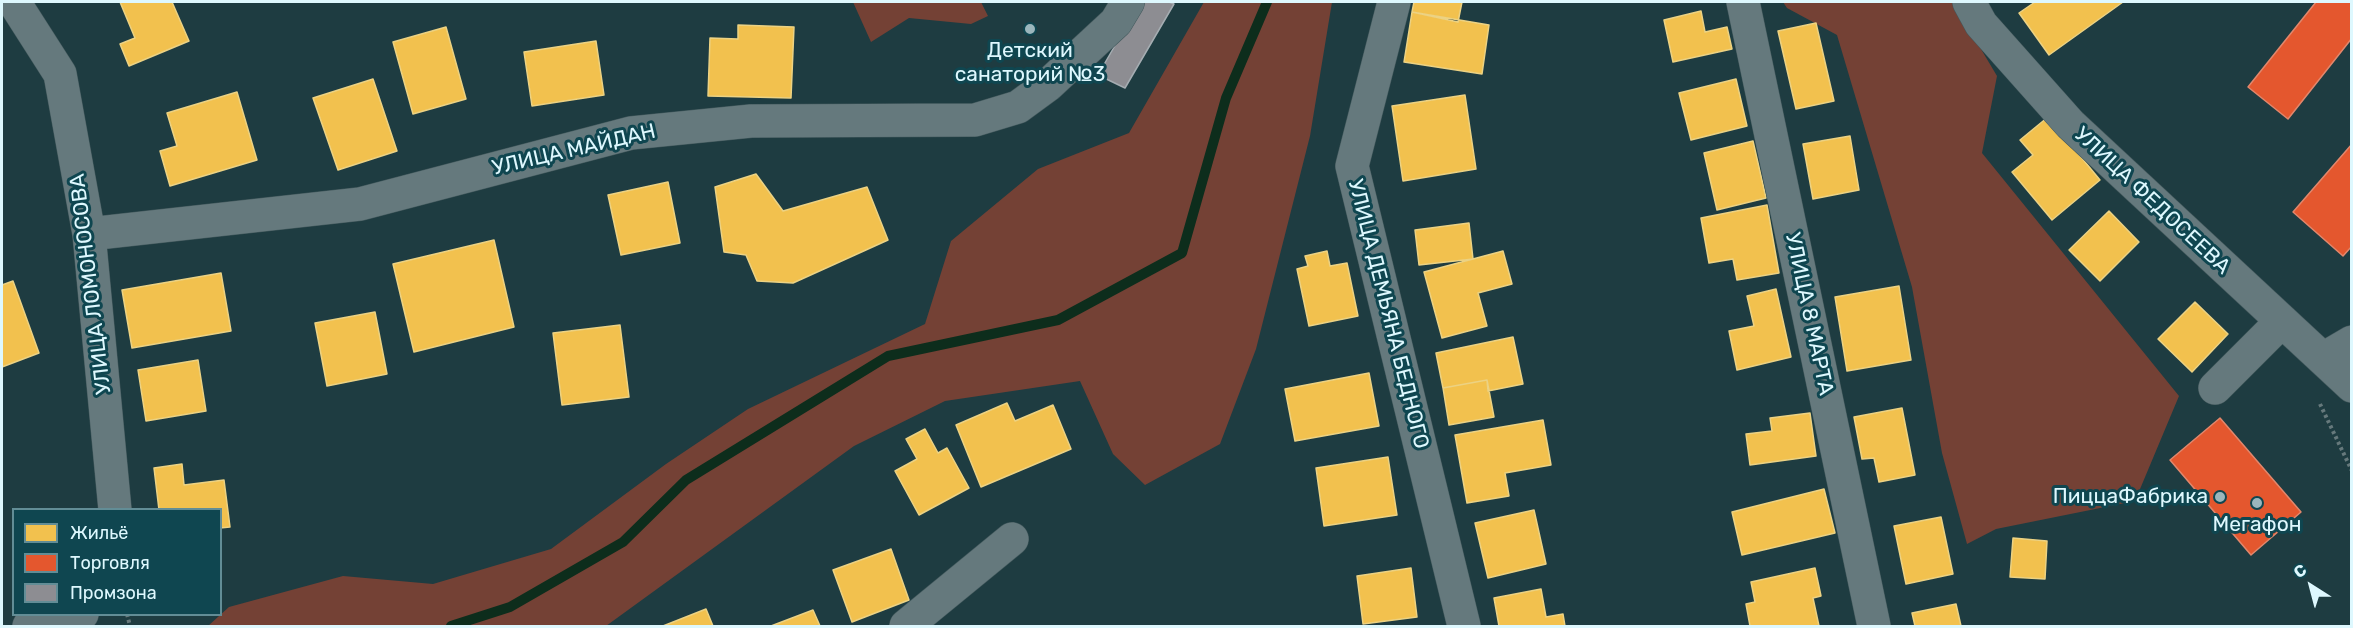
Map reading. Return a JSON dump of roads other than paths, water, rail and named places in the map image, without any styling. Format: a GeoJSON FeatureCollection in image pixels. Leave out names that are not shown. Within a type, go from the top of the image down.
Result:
{"type":"FeatureCollection","features":[{"type":"Feature","properties":{"kind":"street","name":"УЛИЦА ЛОМОНОСОВА"},"geometry":{"type":"LineString","coordinates":[[14,2],[60,74],[89,234],[115,508]]}},
{"type":"Feature","properties":{"kind":"street","name":"УЛИЦА МАЙДАН"},"geometry":{"type":"LineString","coordinates":[[89,234],[360,204],[631,133],[751,121],[975,120],[1017,107],[1048,85],[1116,22],[1128,2]]}},
{"type":"Feature","properties":{"kind":"street","name":"УЛИЦА ДЕМЬЯНА БЕДНОГО"},"geometry":{"type":"LineString","coordinates":[[1394,2],[1352,166],[1464,627]]}},
{"type":"Feature","properties":{"kind":"street","name":"УЛИЦА 8 МАРТА"},"geometry":{"type":"LineString","coordinates":[[1743,2],[1874,627]]}},
{"type":"Feature","properties":{"kind":"street","name":"УЛИЦА ФЕДОСЕЕВА"},"geometry":{"type":"LineString","coordinates":[[1969,2],[1981,24],[2070,124],[2352,386]]}},
{"type":"Feature","properties":{"kind":"street"},"geometry":{"type":"LineString","coordinates":[[2215,388],[2282,321]]}},
{"type":"Feature","properties":{"kind":"street"},"geometry":{"type":"LineString","coordinates":[[2323,359],[2352,342]]}},
{"type":"Feature","properties":{"kind":"street"},"geometry":{"type":"LineString","coordinates":[[906,627],[1012,539]]}},
{"type":"Feature","properties":{"kind":"street"},"geometry":{"type":"LineString","coordinates":[[29,627],[78,616]]}},
{"type":"Feature","properties":{"kind":"waterway"},"geometry":{"type":"LineString","coordinates":[[451,626],[510,607],[623,542],[686,480],[888,356],[1058,320],[1182,253],[1226,98],[1267,2]]}},
{"type":"Feature","properties":{"kind":"place","name":"Детский санаторий №3"},"geometry":{"type":"Point","coordinates":[1030,29]}},
{"type":"Feature","properties":{"kind":"place","name":"ПиццаФабрика"},"geometry":{"type":"Point","coordinates":[2220,497]}},
{"type":"Feature","properties":{"kind":"place","name":"Мегафон"},"geometry":{"type":"Point","coordinates":[2257,503]}}]}
